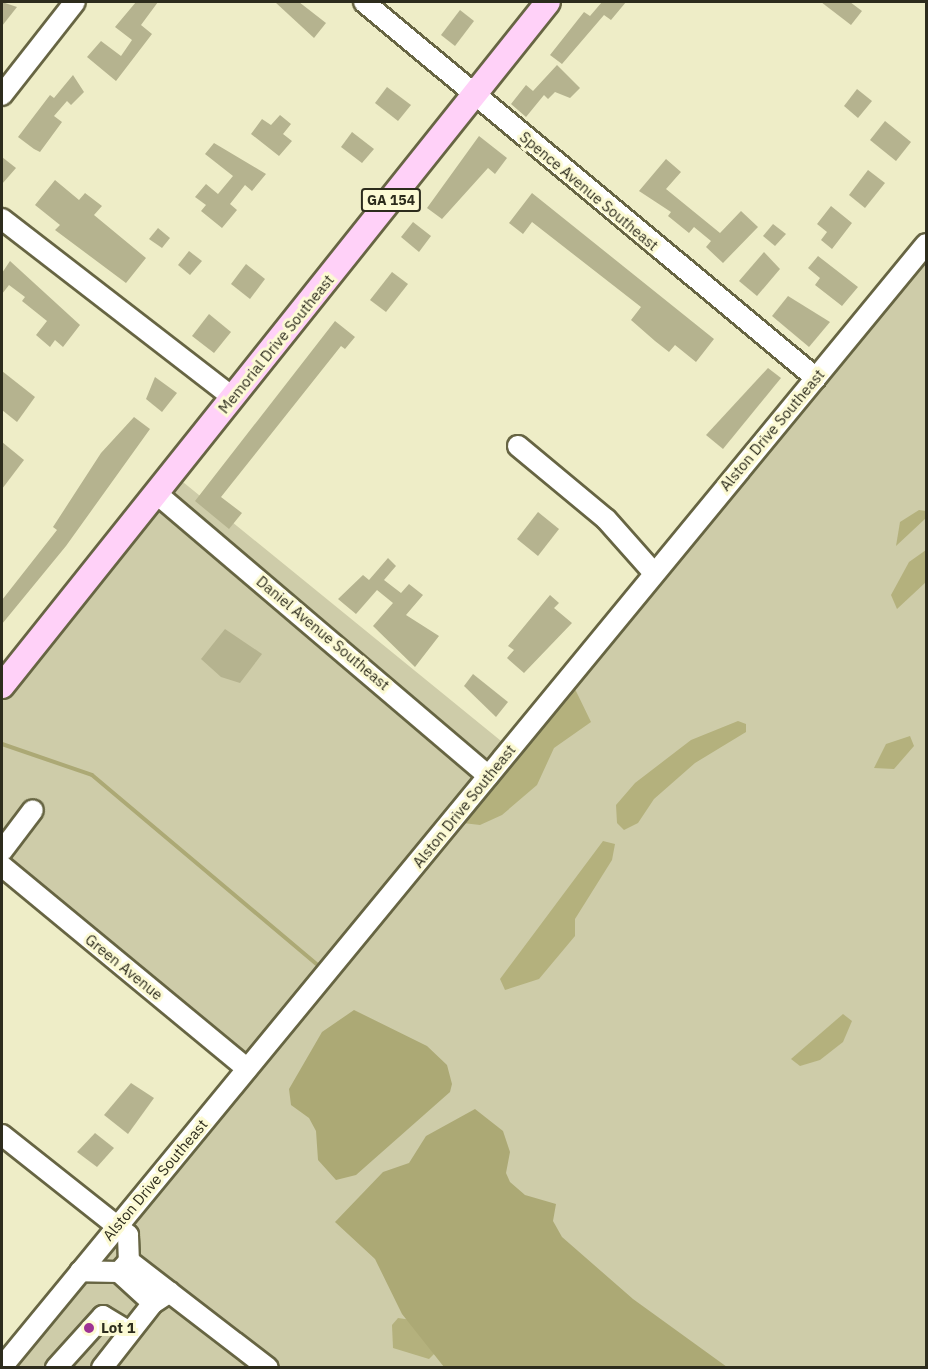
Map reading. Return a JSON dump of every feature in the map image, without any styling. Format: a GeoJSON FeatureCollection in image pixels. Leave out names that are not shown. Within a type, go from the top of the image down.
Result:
{"type":"FeatureCollection","features":[{"type":"Feature","properties":{"kind":"main road","name":"Memorial Drive Southeast"},"geometry":{"type":"LineString","coordinates":[[2,686],[548,2]]}},
{"type":"Feature","properties":{"kind":"street"},"geometry":{"type":"LineString","coordinates":[[2,95],[75,2]]}},
{"type":"Feature","properties":{"kind":"street","name":"Spence Avenue Southeast"},"geometry":{"type":"LineString","coordinates":[[364,2],[816,378]]}},
{"type":"Feature","properties":{"kind":"street"},"geometry":{"type":"LineString","coordinates":[[2,219],[232,397]]}},
{"type":"Feature","properties":{"kind":"street","name":"Alston Drive Southeast"},"geometry":{"type":"LineString","coordinates":[[5,1356],[80,1271],[248,1069],[927,244]]}},
{"type":"Feature","properties":{"kind":"street"},"geometry":{"type":"LineString","coordinates":[[518,446],[606,519],[654,573]]}},
{"type":"Feature","properties":{"kind":"street","name":"Daniel Avenue Southeast"},"geometry":{"type":"LineString","coordinates":[[156,493],[488,776]]}},
{"type":"Feature","properties":{"kind":"street"},"geometry":{"type":"LineString","coordinates":[[2,851],[8,829],[33,810]]}},
{"type":"Feature","properties":{"kind":"street","name":"Green Avenue"},"geometry":{"type":"LineString","coordinates":[[2,866],[248,1069]]}},
{"type":"Feature","properties":{"kind":"street"},"geometry":{"type":"LineString","coordinates":[[2,1135],[118,1224],[128,1235],[124,1267],[153,1303]]}},
{"type":"Feature","properties":{"kind":"street"},"geometry":{"type":"LineString","coordinates":[[80,1271],[124,1267],[170,1292],[268,1368]]}},
{"type":"Feature","properties":{"kind":"street"},"geometry":{"type":"LineString","coordinates":[[102,1368],[153,1303],[170,1292]]}},
{"type":"Feature","properties":{"kind":"street"},"geometry":{"type":"LineString","coordinates":[[56,1368],[95,1320],[111,1318],[130,1332]]}},
{"type":"Feature","properties":{"kind":"shaded area"},"geometry":{"type":"Polygon","coordinates":[[[926,251],[926,1367],[6,1367],[241,1076],[2,861],[2,675],[167,469],[512,750],[926,251]]]}},
{"type":"Feature","properties":{"kind":"shaded area"},"geometry":{"type":"Polygon","coordinates":[[[919,510],[926,511],[926,518],[896,546],[900,522],[919,510]]]}},
{"type":"Feature","properties":{"kind":"shaded area"},"geometry":{"type":"Polygon","coordinates":[[[926,550],[926,582],[897,609],[891,595],[909,562],[926,550]]]}},
{"type":"Feature","properties":{"kind":"shaded area"},"geometry":{"type":"Polygon","coordinates":[[[575,689],[591,722],[554,748],[537,785],[502,815],[480,825],[463,823],[575,689]]]}},
{"type":"Feature","properties":{"kind":"shaded area"},"geometry":{"type":"Polygon","coordinates":[[[738,721],[746,724],[746,732],[695,763],[654,799],[638,823],[624,830],[617,823],[616,805],[635,783],[691,740],[738,721]]]}},
{"type":"Feature","properties":{"kind":"shaded area"},"geometry":{"type":"Polygon","coordinates":[[[910,736],[914,746],[894,769],[874,768],[886,744],[910,736]]]}},
{"type":"Feature","properties":{"kind":"shaded area"},"geometry":{"type":"Polygon","coordinates":[[[603,841],[615,844],[612,860],[575,919],[575,936],[539,979],[505,990],[500,979],[603,841]]]}},
{"type":"Feature","properties":{"kind":"shaded area"},"geometry":{"type":"Polygon","coordinates":[[[354,1010],[427,1046],[447,1065],[452,1084],[450,1092],[356,1175],[336,1180],[318,1160],[316,1131],[309,1118],[291,1105],[289,1089],[322,1032],[354,1010]]]}},
{"type":"Feature","properties":{"kind":"shaded area"},"geometry":{"type":"Polygon","coordinates":[[[843,1014],[852,1021],[843,1042],[820,1060],[800,1066],[791,1059],[843,1014]]]}},
{"type":"Feature","properties":{"kind":"shaded area"},"geometry":{"type":"Polygon","coordinates":[[[475,1109],[503,1131],[510,1152],[506,1173],[510,1182],[525,1195],[556,1204],[553,1221],[562,1237],[633,1299],[727,1367],[444,1367],[402,1314],[375,1259],[335,1222],[383,1172],[409,1163],[426,1136],[475,1109]]]}},
{"type":"Feature","properties":{"kind":"shaded area"},"geometry":{"type":"Polygon","coordinates":[[[398,1318],[419,1321],[436,1352],[429,1359],[393,1348],[392,1325],[398,1318]]]}},
{"type":"Feature","properties":{"kind":"building"},"geometry":{"type":"Polygon","coordinates":[[[2,2],[17,7],[2,26],[2,2]]]}},
{"type":"Feature","properties":{"kind":"building"},"geometry":{"type":"Polygon","coordinates":[[[136,2],[158,2],[141,25],[152,34],[116,81],[87,57],[101,41],[121,56],[132,40],[115,27],[136,2]]]}},
{"type":"Feature","properties":{"kind":"building"},"geometry":{"type":"Polygon","coordinates":[[[275,2],[299,2],[326,23],[314,38],[275,2]]]}},
{"type":"Feature","properties":{"kind":"building"},"geometry":{"type":"Polygon","coordinates":[[[602,2],[626,2],[611,20],[604,15],[562,64],[550,55],[584,12],[590,16],[602,2]]]}},
{"type":"Feature","properties":{"kind":"building"},"geometry":{"type":"Polygon","coordinates":[[[821,2],[850,2],[862,11],[851,25],[821,2]]]}},
{"type":"Feature","properties":{"kind":"building"},"geometry":{"type":"Polygon","coordinates":[[[460,10],[474,21],[455,46],[441,35],[460,10]]]}},
{"type":"Feature","properties":{"kind":"building"},"geometry":{"type":"Polygon","coordinates":[[[557,65],[580,88],[570,98],[555,92],[548,99],[544,95],[526,117],[511,104],[526,85],[533,91],[557,65]]]}},
{"type":"Feature","properties":{"kind":"building"},"geometry":{"type":"Polygon","coordinates":[[[73,75],[84,92],[71,105],[67,101],[54,116],[62,122],[40,152],[18,137],[50,95],[54,98],[73,75]]]}},
{"type":"Feature","properties":{"kind":"building"},"geometry":{"type":"Polygon","coordinates":[[[387,87],[411,105],[398,121],[375,103],[387,87]]]}},
{"type":"Feature","properties":{"kind":"building"},"geometry":{"type":"Polygon","coordinates":[[[857,89],[872,101],[858,118],[844,106],[857,89]]]}},
{"type":"Feature","properties":{"kind":"building"},"geometry":{"type":"Polygon","coordinates":[[[280,115],[291,124],[283,134],[292,141],[279,156],[251,134],[262,119],[271,125],[280,115]]]}},
{"type":"Feature","properties":{"kind":"building"},"geometry":{"type":"Polygon","coordinates":[[[885,121],[911,142],[896,161],[870,140],[885,121]]]}},
{"type":"Feature","properties":{"kind":"building"},"geometry":{"type":"Polygon","coordinates":[[[352,132],[374,149],[362,163],[341,147],[352,132]]]}},
{"type":"Feature","properties":{"kind":"building"},"geometry":{"type":"Polygon","coordinates":[[[479,136],[507,158],[495,174],[488,168],[442,219],[427,208],[479,136]]]}},
{"type":"Feature","properties":{"kind":"building"},"geometry":{"type":"Polygon","coordinates":[[[214,143],[266,174],[252,191],[245,185],[230,204],[237,210],[222,228],[201,211],[206,205],[195,197],[206,184],[218,194],[233,176],[205,154],[214,143]]]}},
{"type":"Feature","properties":{"kind":"building"},"geometry":{"type":"Polygon","coordinates":[[[2,157],[16,168],[2,184],[2,157]]]}},
{"type":"Feature","properties":{"kind":"building"},"geometry":{"type":"Polygon","coordinates":[[[666,159],[681,172],[666,189],[720,233],[741,211],[758,227],[723,263],[706,247],[711,241],[694,227],[689,233],[668,216],[671,212],[639,191],[666,159]]]}},
{"type":"Feature","properties":{"kind":"building"},"geometry":{"type":"Polygon","coordinates":[[[868,170],[885,183],[865,208],[849,195],[868,170]]]}},
{"type":"Feature","properties":{"kind":"building"},"geometry":{"type":"Polygon","coordinates":[[[55,180],[79,200],[85,193],[102,206],[94,215],[146,258],[126,283],[55,230],[60,225],[35,205],[55,180]]]}},
{"type":"Feature","properties":{"kind":"building"},"geometry":{"type":"Polygon","coordinates":[[[532,193],[714,339],[696,362],[675,345],[669,352],[655,341],[631,320],[641,307],[532,222],[523,234],[509,223],[532,193]]]}},
{"type":"Feature","properties":{"kind":"building"},"geometry":{"type":"Polygon","coordinates":[[[831,206],[852,223],[832,249],[821,240],[827,232],[817,224],[831,206]]]}},
{"type":"Feature","properties":{"kind":"building"},"geometry":{"type":"Polygon","coordinates":[[[413,222],[431,236],[419,252],[401,237],[413,222]]]}},
{"type":"Feature","properties":{"kind":"building"},"geometry":{"type":"Polygon","coordinates":[[[773,224],[786,234],[775,246],[763,236],[773,224]]]}},
{"type":"Feature","properties":{"kind":"building"},"geometry":{"type":"Polygon","coordinates":[[[158,228],[170,238],[162,248],[149,239],[158,228]]]}},
{"type":"Feature","properties":{"kind":"building"},"geometry":{"type":"Polygon","coordinates":[[[189,251],[202,261],[190,275],[178,265],[189,251]]]}},
{"type":"Feature","properties":{"kind":"building"},"geometry":{"type":"Polygon","coordinates":[[[764,252],[780,269],[757,296],[739,281],[764,252]]]}},
{"type":"Feature","properties":{"kind":"building"},"geometry":{"type":"Polygon","coordinates":[[[818,256],[858,287],[842,306],[815,285],[820,278],[808,268],[818,256]]]}},
{"type":"Feature","properties":{"kind":"building"},"geometry":{"type":"Polygon","coordinates":[[[10,261],[80,325],[63,347],[55,340],[50,347],[36,335],[47,321],[22,301],[25,297],[9,285],[2,294],[2,273],[10,261]]]}},
{"type":"Feature","properties":{"kind":"building"},"geometry":{"type":"Polygon","coordinates":[[[246,264],[265,279],[250,299],[231,284],[246,264]]]}},
{"type":"Feature","properties":{"kind":"building"},"geometry":{"type":"Polygon","coordinates":[[[392,272],[408,284],[386,312],[370,300],[392,272]]]}},
{"type":"Feature","properties":{"kind":"building"},"geometry":{"type":"Polygon","coordinates":[[[788,296],[830,322],[809,347],[772,316],[788,296]]]}},
{"type":"Feature","properties":{"kind":"building"},"geometry":{"type":"Polygon","coordinates":[[[209,314],[231,332],[214,353],[192,336],[209,314]]]}},
{"type":"Feature","properties":{"kind":"building"},"geometry":{"type":"Polygon","coordinates":[[[335,321],[355,337],[345,349],[341,346],[221,497],[242,513],[229,529],[195,501],[335,321]]]}},
{"type":"Feature","properties":{"kind":"building"},"geometry":{"type":"Polygon","coordinates":[[[768,368],[781,378],[723,449],[706,435],[768,368]]]}},
{"type":"Feature","properties":{"kind":"building"},"geometry":{"type":"Polygon","coordinates":[[[2,371],[35,397],[17,422],[2,410],[2,371]]]}},
{"type":"Feature","properties":{"kind":"building"},"geometry":{"type":"Polygon","coordinates":[[[155,377],[177,393],[162,412],[146,399],[155,377]]]}},
{"type":"Feature","properties":{"kind":"building"},"geometry":{"type":"Polygon","coordinates":[[[134,417],[150,429],[66,546],[2,624],[2,600],[57,530],[53,527],[101,453],[134,417]]]}},
{"type":"Feature","properties":{"kind":"building"},"geometry":{"type":"Polygon","coordinates":[[[2,442],[24,460],[2,489],[2,442]]]}},
{"type":"Feature","properties":{"kind":"building"},"geometry":{"type":"Polygon","coordinates":[[[538,512],[559,529],[538,556],[517,539],[538,512]]]}},
{"type":"Feature","properties":{"kind":"building"},"geometry":{"type":"Polygon","coordinates":[[[388,558],[396,566],[384,580],[401,593],[409,584],[423,595],[406,615],[439,636],[415,667],[373,626],[393,603],[377,590],[356,614],[338,599],[363,575],[369,580],[388,558]]]}},
{"type":"Feature","properties":{"kind":"building"},"geometry":{"type":"Polygon","coordinates":[[[550,595],[559,603],[554,608],[572,623],[524,673],[507,658],[514,650],[508,646],[550,595]]]}},
{"type":"Feature","properties":{"kind":"building"},"geometry":{"type":"Polygon","coordinates":[[[225,629],[262,654],[240,683],[221,677],[201,659],[225,629]]]}},
{"type":"Feature","properties":{"kind":"building"},"geometry":{"type":"Polygon","coordinates":[[[473,674],[508,702],[496,717],[464,686],[473,674]]]}},
{"type":"Feature","properties":{"kind":"building"},"geometry":{"type":"Polygon","coordinates":[[[131,1083],[154,1098],[128,1134],[104,1115],[131,1083]]]}},
{"type":"Feature","properties":{"kind":"building"},"geometry":{"type":"Polygon","coordinates":[[[95,1133],[114,1148],[97,1167],[77,1152],[95,1133]]]}},
{"type":"Feature","properties":{"kind":"waterway"},"geometry":{"type":"LineString","coordinates":[[2,744],[92,775],[318,965]]}},
{"type":"Feature","properties":{"kind":"place","name":"Lot 1"},"geometry":{"type":"Point","coordinates":[89,1328]}}]}
